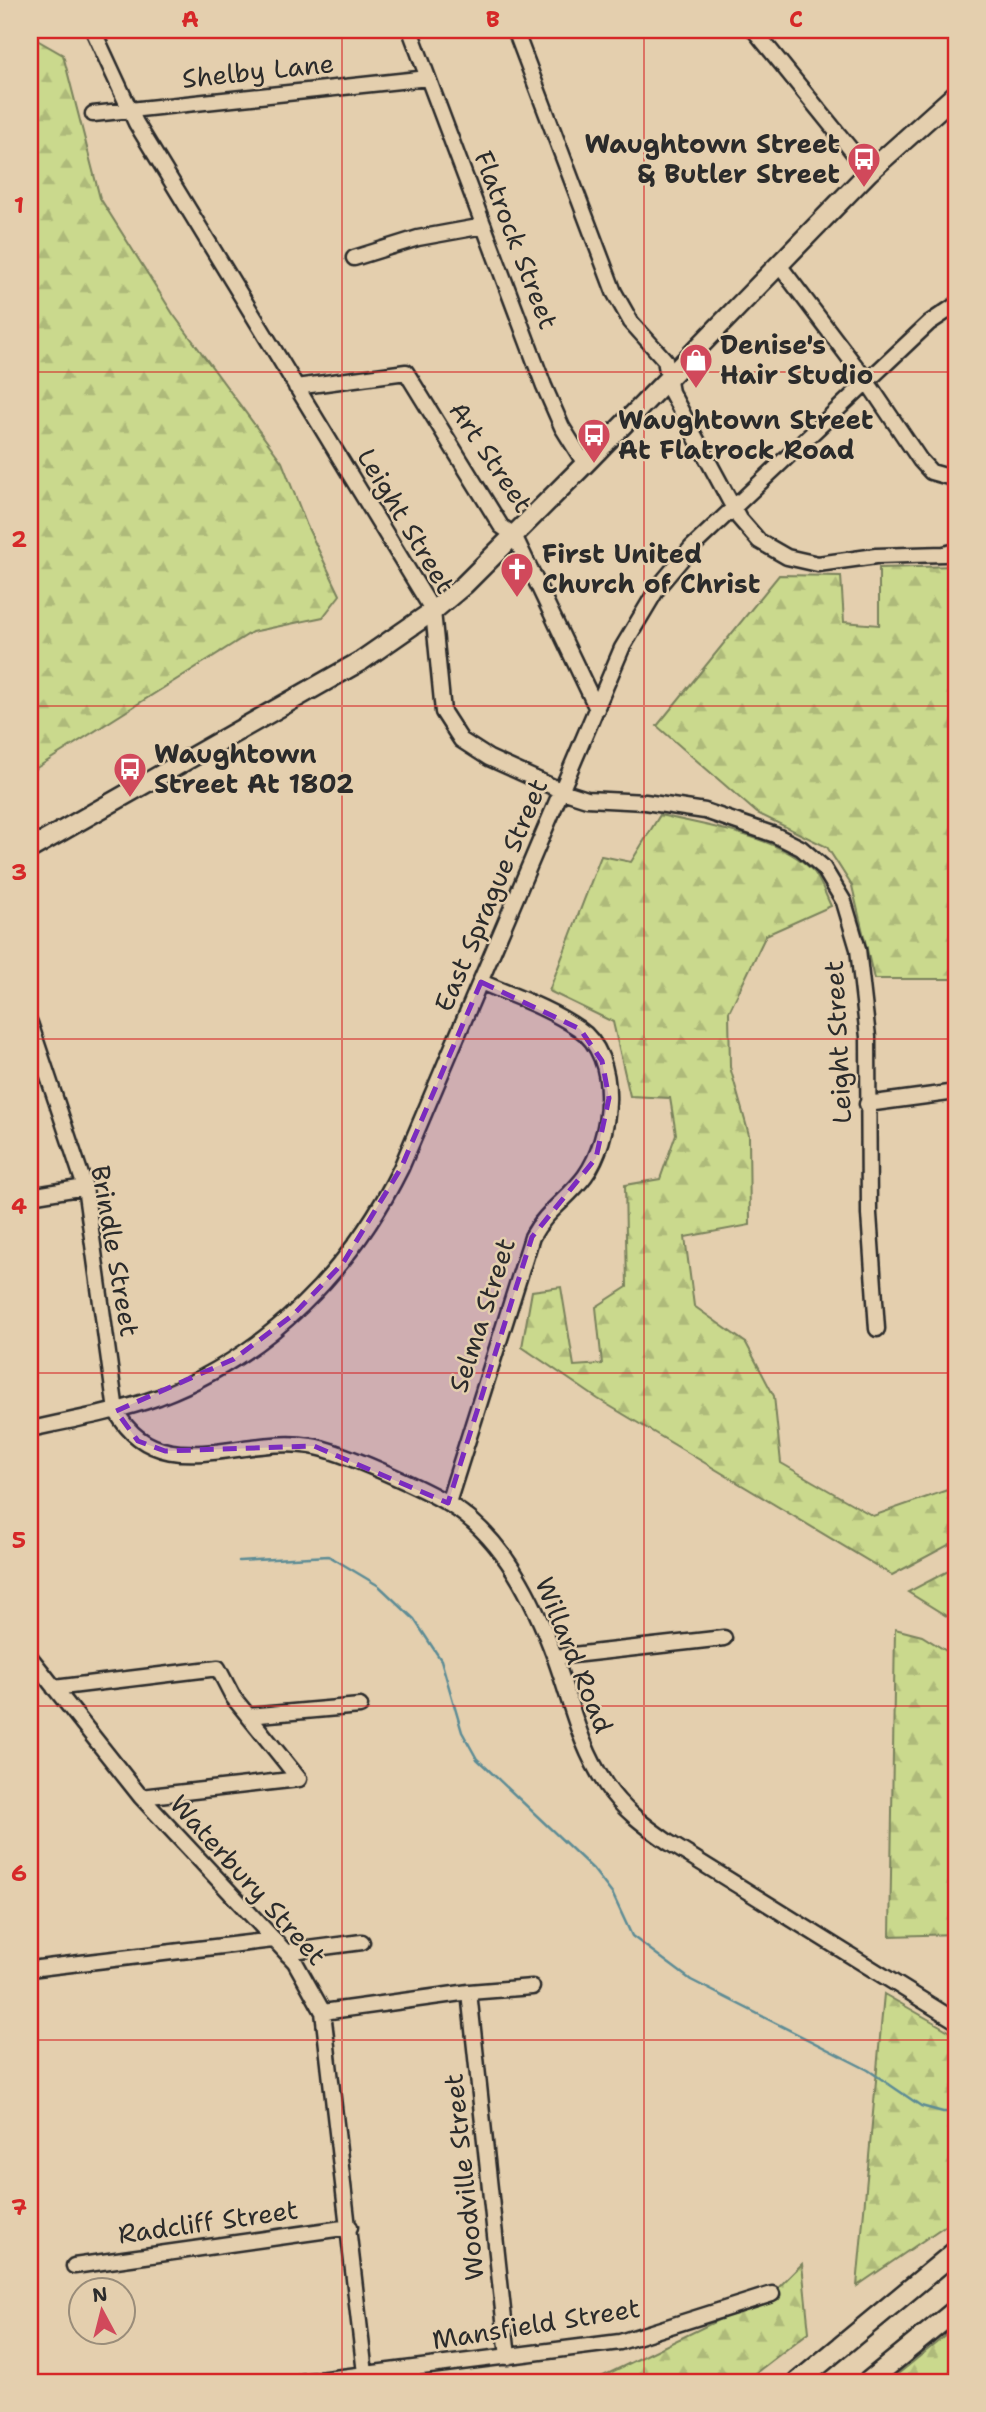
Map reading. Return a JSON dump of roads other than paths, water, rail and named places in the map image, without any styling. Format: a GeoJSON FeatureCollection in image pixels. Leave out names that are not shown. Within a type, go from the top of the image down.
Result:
{"type":"FeatureCollection","features":[{"type":"Feature","properties":{"kind":"highway"},"geometry":{"type":"LineString","coordinates":[[798,2382],[956,2251]]}},
{"type":"Feature","properties":{"kind":"highway"},"geometry":{"type":"LineString","coordinates":[[868,2382],[956,2310]]}},
{"type":"Feature","properties":{"kind":"main road"},"geometry":{"type":"LineString","coordinates":[[30,849],[361,661],[433,611],[585,464],[869,172],[956,94]]}},
{"type":"Feature","properties":{"kind":"street","name":"Leight Street"},"geometry":{"type":"LineString","coordinates":[[93,30],[130,109],[433,611],[443,712],[461,740],[489,758],[562,791],[587,799],[645,802],[705,811],[801,848],[823,867],[844,902],[858,949],[868,1037],[871,1262],[877,1329]]}},
{"type":"Feature","properties":{"kind":"street","name":"Flatrock Street"},"geometry":{"type":"LineString","coordinates":[[410,30],[544,386],[562,427],[585,464]]}},
{"type":"Feature","properties":{"kind":"street"},"geometry":{"type":"LineString","coordinates":[[515,30],[614,292],[632,322],[665,360],[671,392],[733,506],[759,541],[779,554],[807,562],[832,564],[876,556],[944,554],[956,551]]}},
{"type":"Feature","properties":{"kind":"street"},"geometry":{"type":"LineString","coordinates":[[754,30],[869,172]]}},
{"type":"Feature","properties":{"kind":"street","name":"Shelby Lane"},"geometry":{"type":"LineString","coordinates":[[93,114],[428,78]]}},
{"type":"Feature","properties":{"kind":"street"},"geometry":{"type":"LineString","coordinates":[[354,258],[418,238],[484,226]]}},
{"type":"Feature","properties":{"kind":"street"},"geometry":{"type":"LineString","coordinates":[[779,265],[866,380],[920,460],[931,472],[956,479]]}},
{"type":"Feature","properties":{"kind":"street","name":"East Sprague Street"},"geometry":{"type":"LineString","coordinates":[[30,1429],[116,1411],[160,1396],[234,1359],[293,1315],[343,1263],[385,1200],[401,1168],[622,648],[659,586],[733,506],[866,380],[929,323],[956,305]]}},
{"type":"Feature","properties":{"kind":"street","name":"Art Street"},"geometry":{"type":"LineString","coordinates":[[296,387],[406,372],[501,526],[514,535],[597,709]]}},
{"type":"Feature","properties":{"kind":"street","name":"Selma Street"},"geometry":{"type":"LineString","coordinates":[[449,1503],[532,1237],[538,1225],[585,1176],[603,1141],[608,1115],[602,1061],[593,1043],[580,1029],[481,982]]}},
{"type":"Feature","properties":{"kind":"street","name":"Brindle Street"},"geometry":{"type":"LineString","coordinates":[[30,1023],[85,1187],[116,1411]]}},
{"type":"Feature","properties":{"kind":"street"},"geometry":{"type":"LineString","coordinates":[[867,1104],[956,1091]]}},
{"type":"Feature","properties":{"kind":"street"},"geometry":{"type":"LineString","coordinates":[[30,1196],[85,1187]]}},
{"type":"Feature","properties":{"kind":"street","name":"Willard Road"},"geometry":{"type":"LineString","coordinates":[[116,1411],[138,1441],[165,1451],[199,1454],[280,1444],[314,1446],[449,1503],[472,1519],[501,1551],[555,1657],[583,1744],[607,1788],[626,1810],[668,1842],[956,2021]]}},
{"type":"Feature","properties":{"kind":"street"},"geometry":{"type":"LineString","coordinates":[[555,1657],[724,1638]]}},
{"type":"Feature","properties":{"kind":"street","name":"Waterbury Street"},"geometry":{"type":"LineString","coordinates":[[30,1657],[141,1797],[288,1955],[307,1980],[323,2012],[350,2227],[365,2378]]}},
{"type":"Feature","properties":{"kind":"street"},"geometry":{"type":"LineString","coordinates":[[54,1688],[218,1668],[233,1697],[299,1779],[141,1797]]}},
{"type":"Feature","properties":{"kind":"street"},"geometry":{"type":"LineString","coordinates":[[248,1716],[360,1706]]}},
{"type":"Feature","properties":{"kind":"street"},"geometry":{"type":"LineString","coordinates":[[30,1969],[273,1940]]}},
{"type":"Feature","properties":{"kind":"street"},"geometry":{"type":"LineString","coordinates":[[288,1955],[293,1951],[362,1942]]}},
{"type":"Feature","properties":{"kind":"street"},"geometry":{"type":"LineString","coordinates":[[323,2012],[469,1992],[532,1987]]}},
{"type":"Feature","properties":{"kind":"street","name":"Woodville Street"},"geometry":{"type":"LineString","coordinates":[[469,1992],[508,2357]]}},
{"type":"Feature","properties":{"kind":"street","name":"Radcliff Street"},"geometry":{"type":"LineString","coordinates":[[74,2266],[350,2227]]}},
{"type":"Feature","properties":{"kind":"street","name":"Mansfield Street"},"geometry":{"type":"LineString","coordinates":[[302,2382],[365,2378],[620,2342],[772,2294]]}},
{"type":"Feature","properties":{"kind":"waterway"},"geometry":{"type":"LineString","coordinates":[[239,1561],[329,1556],[379,1586],[414,1619],[441,1660],[462,1732],[477,1759],[593,1869],[613,1895],[632,1936],[691,1980],[868,2070],[921,2106],[943,2112],[956,2112]]}},
{"type":"Feature","properties":{"kind":"place","name":"Waughtown Street & Butler Street"},"geometry":{"type":"Point","coordinates":[864,189]}},
{"type":"Feature","properties":{"kind":"place","name":"Denise's Hair Studio"},"geometry":{"type":"Point","coordinates":[696,390]}},
{"type":"Feature","properties":{"kind":"place","name":"Waughtown Street At Flatrock Road"},"geometry":{"type":"Point","coordinates":[594,465]}},
{"type":"Feature","properties":{"kind":"place","name":"First United Church of Christ"},"geometry":{"type":"Point","coordinates":[517,599]}},
{"type":"Feature","properties":{"kind":"place","name":"Waughtown Street At 1802"},"geometry":{"type":"Point","coordinates":[130,799]}}]}
